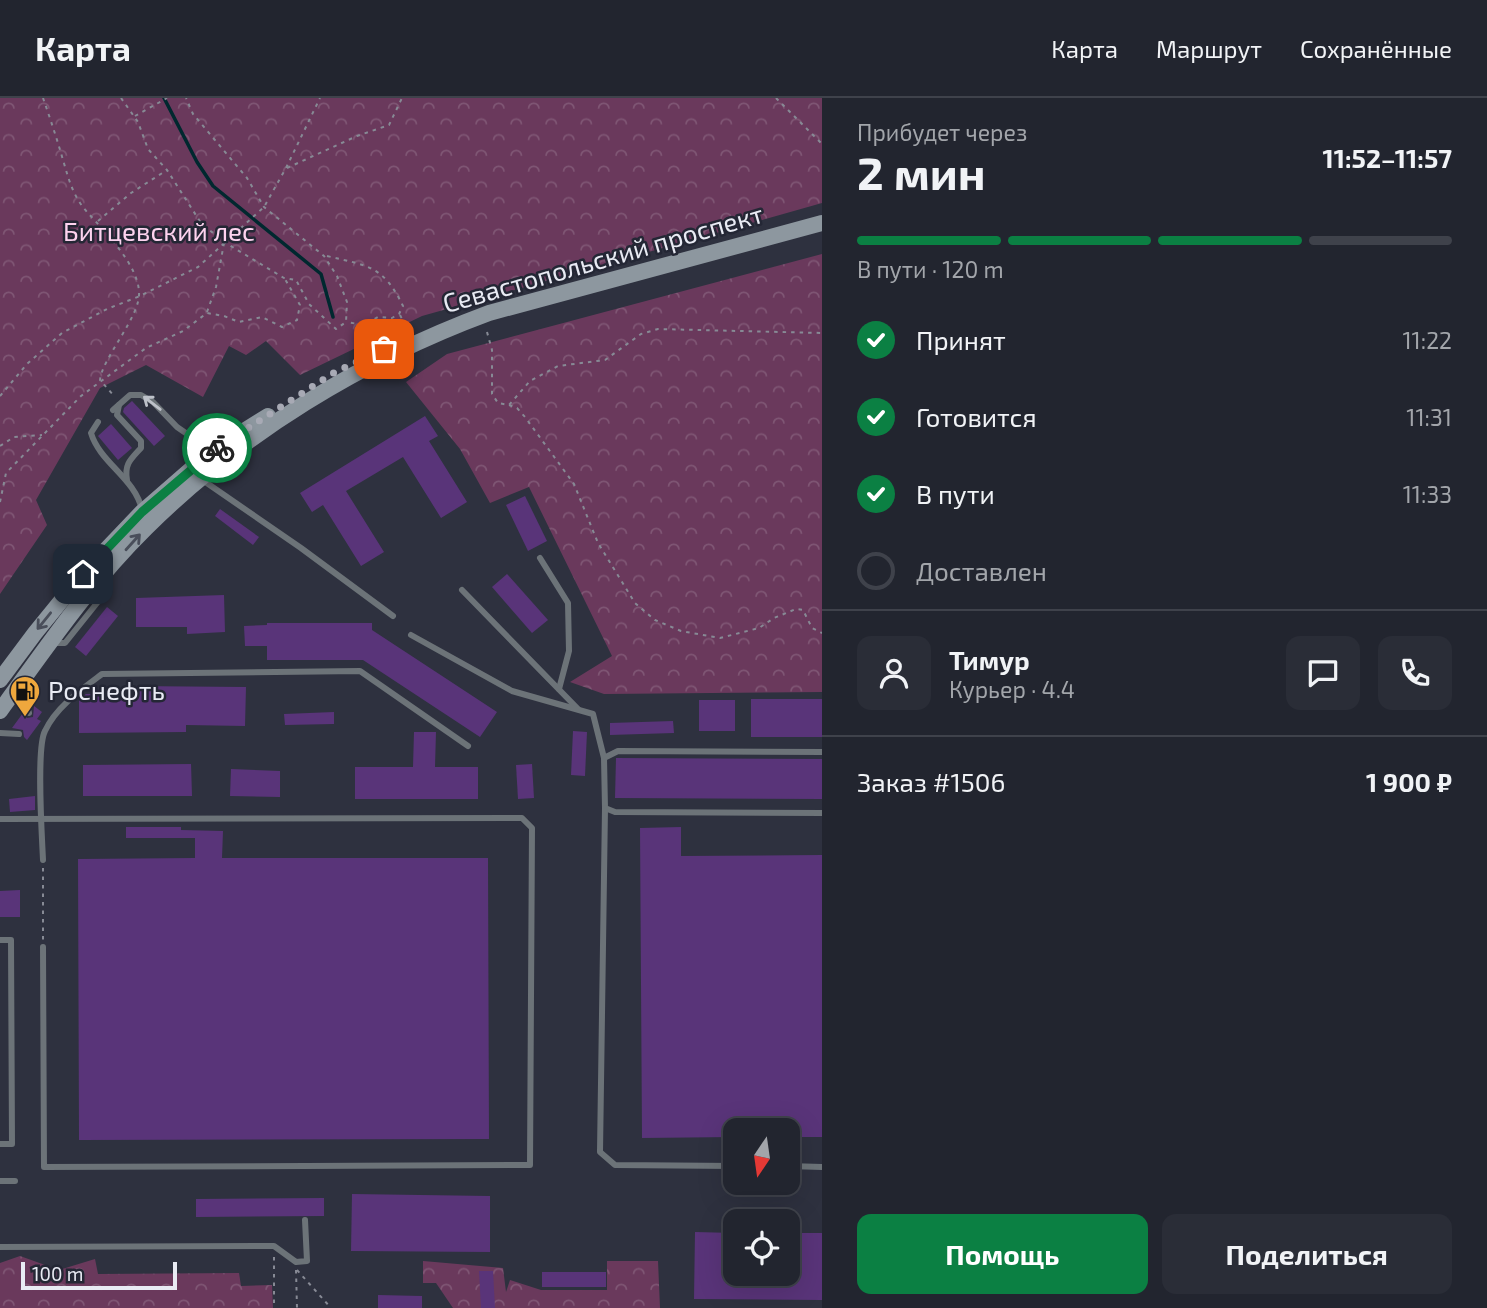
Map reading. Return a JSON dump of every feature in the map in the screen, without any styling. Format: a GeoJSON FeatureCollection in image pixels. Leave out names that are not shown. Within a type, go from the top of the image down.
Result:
{"type":"FeatureCollection","features":[{"type":"Feature","properties":{"kind":"main road","name":"Севастопольский проспект"},"geometry":{"type":"LineString","coordinates":[[0,680],[83,574],[142,512],[212,451],[335,372],[433,325],[529,293],[822,213]]}},
{"type":"Feature","properties":{"kind":"main road","name":"Севастопольский проспект"},"geometry":{"type":"LineString","coordinates":[[0,711],[103,575],[146,528],[248,442],[340,381],[436,333],[489,313],[822,223]]}},
{"type":"Feature","properties":{"kind":"lane"},"geometry":{"type":"LineString","coordinates":[[113,410],[130,395],[141,396],[153,402],[177,427],[212,451]]}},
{"type":"Feature","properties":{"kind":"lane"},"geometry":{"type":"LineString","coordinates":[[120,404],[117,415],[141,441],[141,449],[128,462],[125,471],[127,482]]}},
{"type":"Feature","properties":{"kind":"lane"},"geometry":{"type":"LineString","coordinates":[[98,422],[91,433],[95,446],[127,482],[140,501],[142,512]]}},
{"type":"Feature","properties":{"kind":"lane"},"geometry":{"type":"LineString","coordinates":[[201,479],[393,616]]}},
{"type":"Feature","properties":{"kind":"lane"},"geometry":{"type":"LineString","coordinates":[[540,558],[568,603],[569,651],[559,690]]}},
{"type":"Feature","properties":{"kind":"lane"},"geometry":{"type":"LineString","coordinates":[[462,590],[579,710]]}},
{"type":"Feature","properties":{"kind":"lane"},"geometry":{"type":"LineString","coordinates":[[411,635],[512,691],[593,714],[604,758],[600,1152],[615,1165],[723,1166]]}},
{"type":"Feature","properties":{"kind":"lane"},"geometry":{"type":"LineString","coordinates":[[43,860],[41,758],[44,732],[70,698],[102,674],[360,671],[468,746]]}},
{"type":"Feature","properties":{"kind":"lane"},"geometry":{"type":"LineString","coordinates":[[20,684],[29,713]]}},
{"type":"Feature","properties":{"kind":"lane"},"geometry":{"type":"LineString","coordinates":[[0,733],[19,734]]}},
{"type":"Feature","properties":{"kind":"lane"},"geometry":{"type":"LineString","coordinates":[[604,758],[618,751],[822,751]]}},
{"type":"Feature","properties":{"kind":"lane"},"geometry":{"type":"LineString","coordinates":[[604,808],[623,814],[822,813]]}},
{"type":"Feature","properties":{"kind":"lane"},"geometry":{"type":"LineString","coordinates":[[0,819],[522,818],[533,828],[530,1165],[44,1167],[43,947]]}},
{"type":"Feature","properties":{"kind":"lane"},"geometry":{"type":"LineString","coordinates":[[0,940],[11,940],[12,1144],[0,1144]]}},
{"type":"Feature","properties":{"kind":"lane"},"geometry":{"type":"LineString","coordinates":[[800,1166],[822,1167]]}},
{"type":"Feature","properties":{"kind":"lane"},"geometry":{"type":"LineString","coordinates":[[0,1181],[15,1181]]}},
{"type":"Feature","properties":{"kind":"lane"},"geometry":{"type":"LineString","coordinates":[[0,1247],[274,1246],[296,1265],[307,1261],[305,1220]]}},
{"type":"Feature","properties":{"kind":"path"},"geometry":{"type":"LineString","coordinates":[[43,98],[69,186],[86,212],[97,222],[137,275],[140,296],[101,373],[100,380],[120,404]]}},
{"type":"Feature","properties":{"kind":"path"},"geometry":{"type":"LineString","coordinates":[[121,98],[134,117],[148,149],[167,170],[201,223],[224,242],[284,278],[296,280],[309,304],[336,329],[346,322],[363,325],[378,317],[392,318],[399,314],[403,306],[384,274],[369,266],[324,256]]}},
{"type":"Feature","properties":{"kind":"path"},"geometry":{"type":"LineString","coordinates":[[134,117],[167,98]]}},
{"type":"Feature","properties":{"kind":"path"},"geometry":{"type":"LineString","coordinates":[[187,98],[193,114],[247,178],[264,206],[324,256],[337,276],[347,302],[346,322]]}},
{"type":"Feature","properties":{"kind":"path"},"geometry":{"type":"LineString","coordinates":[[0,396],[27,364],[62,332],[198,267],[248,221],[264,206],[320,98]]}},
{"type":"Feature","properties":{"kind":"path"},"geometry":{"type":"LineString","coordinates":[[286,168],[357,136],[389,125],[402,98]]}},
{"type":"Feature","properties":{"kind":"path"},"geometry":{"type":"LineString","coordinates":[[776,98],[822,144]]}},
{"type":"Feature","properties":{"kind":"path"},"geometry":{"type":"LineString","coordinates":[[97,222],[131,193],[167,170]]}},
{"type":"Feature","properties":{"kind":"path"},"geometry":{"type":"LineString","coordinates":[[0,502],[6,473],[81,396],[146,348],[183,331],[207,313],[216,287],[224,242]]}},
{"type":"Feature","properties":{"kind":"path"},"geometry":{"type":"LineString","coordinates":[[207,313],[239,322],[262,317],[282,327],[297,320],[300,305],[284,278]]}},
{"type":"Feature","properties":{"kind":"path"},"geometry":{"type":"LineString","coordinates":[[300,305],[309,304]]}},
{"type":"Feature","properties":{"kind":"path"},"geometry":{"type":"LineString","coordinates":[[399,314],[407,329]]}},
{"type":"Feature","properties":{"kind":"path"},"geometry":{"type":"LineString","coordinates":[[509,405],[530,381],[558,366],[605,360],[641,334],[658,329],[822,333]]}},
{"type":"Feature","properties":{"kind":"path"},"geometry":{"type":"LineString","coordinates":[[487,332],[492,350],[492,394],[498,403],[517,408],[526,417],[574,484],[598,543],[635,603],[655,620],[681,631],[720,638],[759,628],[796,609],[803,611],[812,628],[822,634]]}},
{"type":"Feature","properties":{"kind":"path"},"geometry":{"type":"LineString","coordinates":[[0,446],[14,437],[43,435]]}},
{"type":"Feature","properties":{"kind":"path"},"geometry":{"type":"LineString","coordinates":[[43,860],[43,947]]}},
{"type":"Feature","properties":{"kind":"path"},"geometry":{"type":"LineString","coordinates":[[274,1246],[274,1308]]}},
{"type":"Feature","properties":{"kind":"path"},"geometry":{"type":"LineString","coordinates":[[296,1265],[297,1308]]}},
{"type":"Feature","properties":{"kind":"path"},"geometry":{"type":"LineString","coordinates":[[296,1265],[331,1308]]}},
{"type":"Feature","properties":{"kind":"green space","name":"Битцевский лес"},"geometry":{"type":"Polygon","coordinates":[[[0,98],[822,98],[822,203],[422,316],[300,375],[266,341],[246,355],[229,346],[203,397],[146,365],[100,388],[36,500],[47,525],[0,594],[0,98]]]}},
{"type":"Feature","properties":{"kind":"green space"},"geometry":{"type":"Polygon","coordinates":[[[822,254],[822,692],[604,694],[570,682],[612,656],[529,487],[490,503],[460,449],[406,382],[447,354],[822,254]]]}},
{"type":"Feature","properties":{"kind":"green space"},"geometry":{"type":"Polygon","coordinates":[[[20,1256],[59,1270],[95,1259],[98,1274],[239,1273],[241,1286],[272,1285],[273,1308],[0,1308],[0,1263],[20,1256]]]}},
{"type":"Feature","properties":{"kind":"green space"},"geometry":{"type":"Polygon","coordinates":[[[423,1261],[503,1268],[506,1292],[510,1280],[541,1290],[607,1290],[607,1261],[658,1261],[660,1308],[453,1308],[436,1283],[423,1283],[423,1261]]]}},
{"type":"Feature","properties":{"kind":"building"},"geometry":{"type":"Polygon","coordinates":[[[132,401],[165,436],[154,446],[123,412],[132,401]]]}},
{"type":"Feature","properties":{"kind":"building"},"geometry":{"type":"Polygon","coordinates":[[[425,416],[438,436],[429,441],[467,502],[441,518],[403,457],[346,491],[384,552],[361,566],[323,505],[312,512],[300,493],[425,416]]]}},
{"type":"Feature","properties":{"kind":"building"},"geometry":{"type":"Polygon","coordinates":[[[111,424],[132,448],[118,460],[98,436],[111,424]]]}},
{"type":"Feature","properties":{"kind":"building"},"geometry":{"type":"Polygon","coordinates":[[[525,496],[547,541],[528,551],[506,505],[525,496]]]}},
{"type":"Feature","properties":{"kind":"building"},"geometry":{"type":"Polygon","coordinates":[[[220,509],[259,537],[253,545],[215,516],[220,509]]]}},
{"type":"Feature","properties":{"kind":"building"},"geometry":{"type":"Polygon","coordinates":[[[507,574],[548,620],[532,633],[492,587],[507,574]]]}},
{"type":"Feature","properties":{"kind":"building"},"geometry":{"type":"Polygon","coordinates":[[[224,595],[225,632],[187,634],[187,627],[136,627],[136,598],[224,595]]]}},
{"type":"Feature","properties":{"kind":"building"},"geometry":{"type":"Polygon","coordinates":[[[107,607],[118,616],[86,656],[75,647],[107,607]]]}},
{"type":"Feature","properties":{"kind":"building"},"geometry":{"type":"Polygon","coordinates":[[[267,623],[372,623],[372,630],[497,712],[480,737],[363,660],[267,660],[267,646],[245,646],[244,626],[267,623]]]}},
{"type":"Feature","properties":{"kind":"building"},"geometry":{"type":"Polygon","coordinates":[[[130,686],[246,687],[245,726],[186,725],[186,732],[79,733],[79,699],[86,694],[130,693],[130,686]]]}},
{"type":"Feature","properties":{"kind":"building"},"geometry":{"type":"Polygon","coordinates":[[[751,699],[822,699],[822,737],[751,737],[751,699]]]}},
{"type":"Feature","properties":{"kind":"building"},"geometry":{"type":"Polygon","coordinates":[[[699,700],[735,700],[735,731],[699,731],[699,700]]]}},
{"type":"Feature","properties":{"kind":"building"},"geometry":{"type":"Polygon","coordinates":[[[34,706],[42,712],[37,719],[41,721],[27,740],[23,730],[12,728],[23,713],[27,718],[33,717],[34,706]]]}},
{"type":"Feature","properties":{"kind":"building"},"geometry":{"type":"Polygon","coordinates":[[[334,712],[334,724],[285,725],[284,714],[334,712]]]}},
{"type":"Feature","properties":{"kind":"building"},"geometry":{"type":"Polygon","coordinates":[[[673,721],[674,733],[610,735],[610,723],[673,721]]]}},
{"type":"Feature","properties":{"kind":"building"},"geometry":{"type":"Polygon","coordinates":[[[573,731],[587,732],[585,776],[571,775],[573,731]]]}},
{"type":"Feature","properties":{"kind":"building"},"geometry":{"type":"Polygon","coordinates":[[[414,732],[436,732],[435,767],[478,767],[478,799],[355,799],[355,767],[413,767],[414,732]]]}},
{"type":"Feature","properties":{"kind":"building"},"geometry":{"type":"Polygon","coordinates":[[[616,758],[822,759],[822,799],[615,798],[616,758]]]}},
{"type":"Feature","properties":{"kind":"building"},"geometry":{"type":"Polygon","coordinates":[[[191,764],[192,796],[83,796],[83,765],[191,764]]]}},
{"type":"Feature","properties":{"kind":"building"},"geometry":{"type":"Polygon","coordinates":[[[532,764],[534,798],[518,799],[516,765],[532,764]]]}},
{"type":"Feature","properties":{"kind":"building"},"geometry":{"type":"Polygon","coordinates":[[[231,769],[280,771],[280,797],[230,796],[231,769]]]}},
{"type":"Feature","properties":{"kind":"building"},"geometry":{"type":"Polygon","coordinates":[[[35,796],[35,810],[10,812],[9,799],[35,796]]]}},
{"type":"Feature","properties":{"kind":"building"},"geometry":{"type":"Polygon","coordinates":[[[126,827],[181,827],[181,830],[223,831],[222,858],[488,858],[489,1139],[79,1140],[78,859],[195,858],[195,838],[126,838],[126,827]]]}},
{"type":"Feature","properties":{"kind":"building"},"geometry":{"type":"Polygon","coordinates":[[[681,827],[681,856],[822,855],[822,1137],[800,1137],[800,1118],[723,1118],[723,1137],[642,1138],[640,828],[681,827]]]}},
{"type":"Feature","properties":{"kind":"building"},"geometry":{"type":"Polygon","coordinates":[[[20,890],[20,917],[0,917],[0,891],[20,890]]]}},
{"type":"Feature","properties":{"kind":"building"},"geometry":{"type":"Polygon","coordinates":[[[352,1194],[490,1196],[490,1252],[351,1251],[352,1194]]]}},
{"type":"Feature","properties":{"kind":"building"},"geometry":{"type":"Polygon","coordinates":[[[324,1198],[324,1216],[196,1217],[196,1199],[324,1198]]]}},
{"type":"Feature","properties":{"kind":"building"},"geometry":{"type":"Polygon","coordinates":[[[695,1232],[723,1233],[723,1286],[800,1286],[800,1233],[822,1233],[822,1300],[694,1299],[695,1232]]]}},
{"type":"Feature","properties":{"kind":"building"},"geometry":{"type":"Polygon","coordinates":[[[479,1271],[493,1271],[495,1308],[481,1308],[479,1271]]]}},
{"type":"Feature","properties":{"kind":"building"},"geometry":{"type":"Polygon","coordinates":[[[542,1272],[606,1272],[606,1287],[542,1287],[542,1272]]]}},
{"type":"Feature","properties":{"kind":"building"},"geometry":{"type":"Polygon","coordinates":[[[378,1295],[422,1296],[422,1308],[378,1308],[378,1295]]]}},
{"type":"Feature","properties":{"kind":"waterway"},"geometry":{"type":"LineString","coordinates":[[164,98],[197,162],[213,186],[321,274],[333,317]]}},
{"type":"Feature","properties":{"kind":"way so far"},"geometry":{"type":"LineString","coordinates":[[217,448],[335,372],[384,349]]}},
{"type":"Feature","properties":{"kind":"place","name":"Роснефть"},"geometry":{"type":"Point","coordinates":[25,718]}},
{"type":"Feature","properties":{"kind":"route"},"geometry":{"type":"LineString","coordinates":[[83,574],[142,512],[217,448]]}}]}
